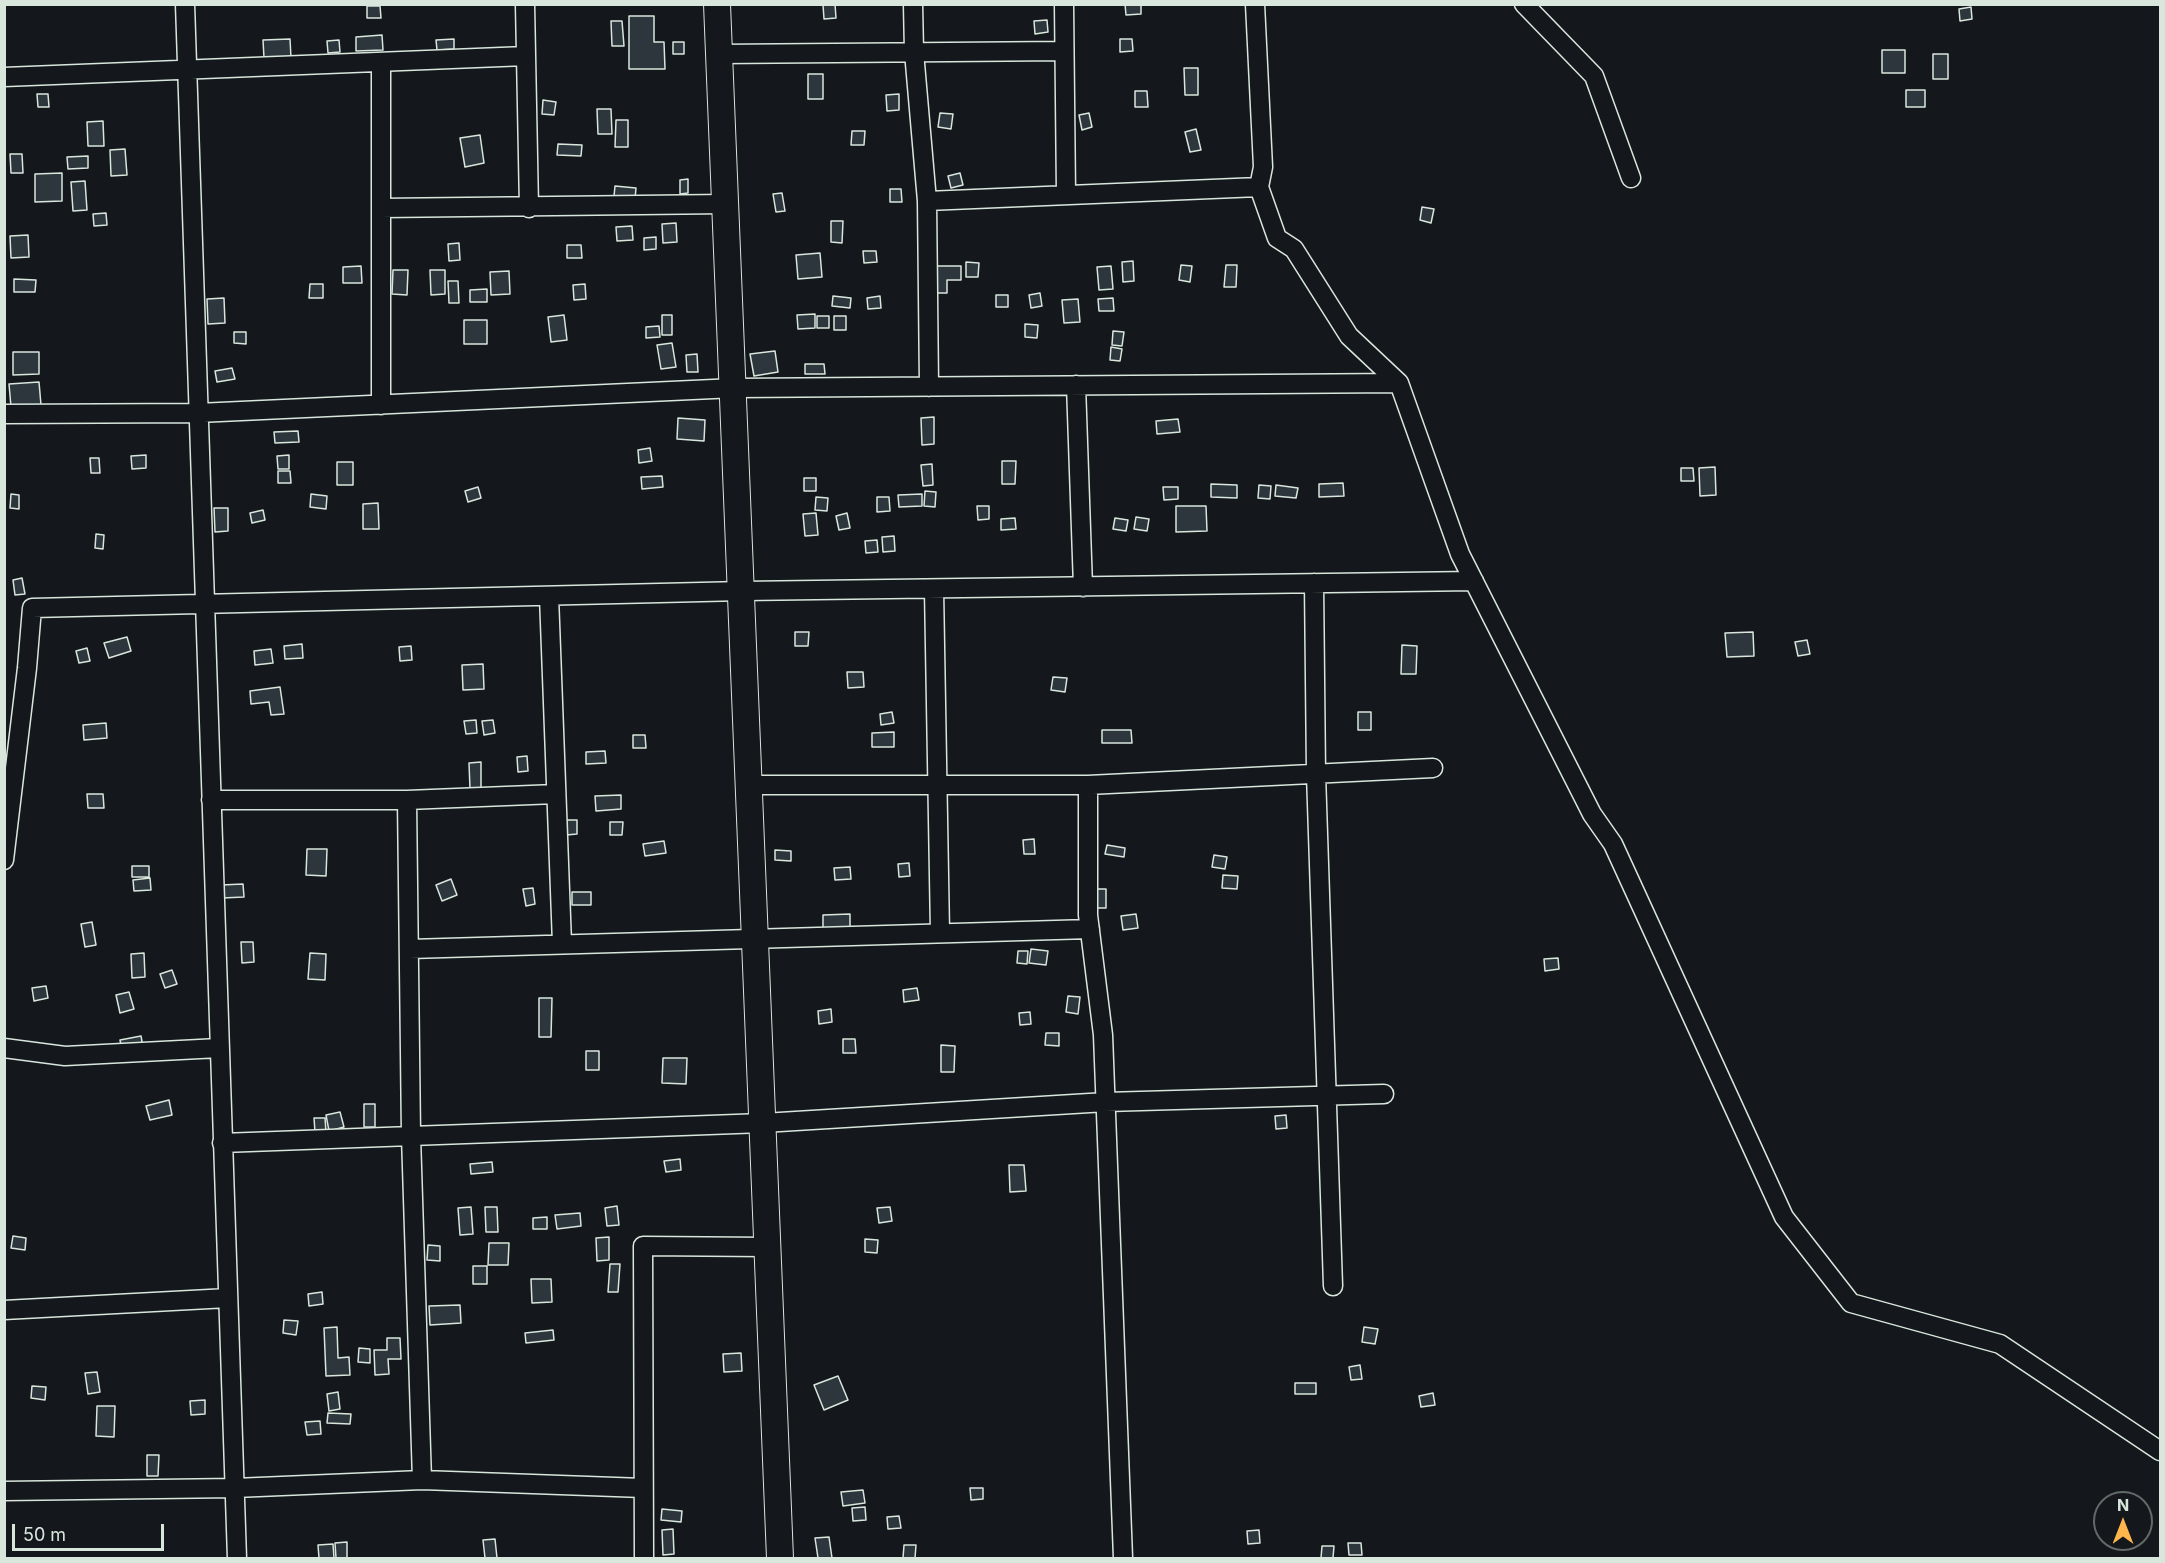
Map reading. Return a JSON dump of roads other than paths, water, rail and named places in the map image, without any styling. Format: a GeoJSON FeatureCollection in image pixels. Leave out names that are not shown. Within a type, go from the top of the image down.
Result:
{"type":"FeatureCollection","features":[{"type":"Feature","properties":{"kind":"main road"},"geometry":{"type":"LineString","coordinates":[[717,4],[735,388],[780,1558]]}},
{"type":"Feature","properties":{"kind":"street"},"geometry":{"type":"LineString","coordinates":[[185,4],[237,1558]]}},
{"type":"Feature","properties":{"kind":"street"},"geometry":{"type":"LineString","coordinates":[[525,4],[529,208]]}},
{"type":"Feature","properties":{"kind":"street"},"geometry":{"type":"LineString","coordinates":[[913,4],[914,52],[927,201],[929,387]]}},
{"type":"Feature","properties":{"kind":"street"},"geometry":{"type":"LineString","coordinates":[[1064,4],[1066,195]]}},
{"type":"Feature","properties":{"kind":"street"},"geometry":{"type":"LineString","coordinates":[[1256,4],[1263,167],[1259,187],[1277,238],[1294,249],[1349,336],[1399,383],[1460,554],[1592,814],[1613,844],[1784,1217],[1851,1303],[2000,1344],[2160,1451]]}},
{"type":"Feature","properties":{"kind":"street"},"geometry":{"type":"LineString","coordinates":[[1524,4],[1594,76],[1631,178]]}},
{"type":"Feature","properties":{"kind":"street"},"geometry":{"type":"LineString","coordinates":[[720,54],[1064,51]]}},
{"type":"Feature","properties":{"kind":"street"},"geometry":{"type":"LineString","coordinates":[[4,77],[526,56]]}},
{"type":"Feature","properties":{"kind":"street"},"geometry":{"type":"LineString","coordinates":[[381,62],[381,405]]}},
{"type":"Feature","properties":{"kind":"street"},"geometry":{"type":"LineString","coordinates":[[927,201],[1259,187]]}},
{"type":"Feature","properties":{"kind":"street"},"geometry":{"type":"LineString","coordinates":[[381,208],[726,204]]}},
{"type":"Feature","properties":{"kind":"street"},"geometry":{"type":"LineString","coordinates":[[4,414],[198,414],[735,388],[1399,383]]}},
{"type":"Feature","properties":{"kind":"street"},"geometry":{"type":"LineString","coordinates":[[1076,386],[1083,587]]}},
{"type":"Feature","properties":{"kind":"street"},"geometry":{"type":"LineString","coordinates":[[4,860],[32,608],[743,591],[1474,581]]}},
{"type":"Feature","properties":{"kind":"street"},"geometry":{"type":"LineString","coordinates":[[1314,584],[1316,774],[1333,1286]]}},
{"type":"Feature","properties":{"kind":"street"},"geometry":{"type":"LineString","coordinates":[[934,589],[940,933]]}},
{"type":"Feature","properties":{"kind":"street"},"geometry":{"type":"LineString","coordinates":[[549,596],[562,944]]}},
{"type":"Feature","properties":{"kind":"street"},"geometry":{"type":"LineString","coordinates":[[750,785],[1088,785],[1433,768]]}},
{"type":"Feature","properties":{"kind":"street"},"geometry":{"type":"LineString","coordinates":[[1088,785],[1090,929],[1103,1035],[1123,1558]]}},
{"type":"Feature","properties":{"kind":"street"},"geometry":{"type":"LineString","coordinates":[[211,800],[407,800],[556,794]]}},
{"type":"Feature","properties":{"kind":"street"},"geometry":{"type":"LineString","coordinates":[[407,800],[411,1136],[422,1480]]}},
{"type":"Feature","properties":{"kind":"street"},"geometry":{"type":"LineString","coordinates":[[410,949],[1090,929]]}},
{"type":"Feature","properties":{"kind":"street"},"geometry":{"type":"LineString","coordinates":[[4,1048],[65,1056],[219,1048]]}},
{"type":"Feature","properties":{"kind":"street"},"geometry":{"type":"LineString","coordinates":[[222,1143],[763,1123],[1106,1102],[1384,1094]]}},
{"type":"Feature","properties":{"kind":"street"},"geometry":{"type":"LineString","coordinates":[[644,1558],[643,1246],[768,1247]]}},
{"type":"Feature","properties":{"kind":"street"},"geometry":{"type":"LineString","coordinates":[[4,1310],[228,1298]]}},
{"type":"Feature","properties":{"kind":"street"},"geometry":{"type":"LineString","coordinates":[[4,1491],[235,1488],[422,1480],[643,1488]]}}]}
